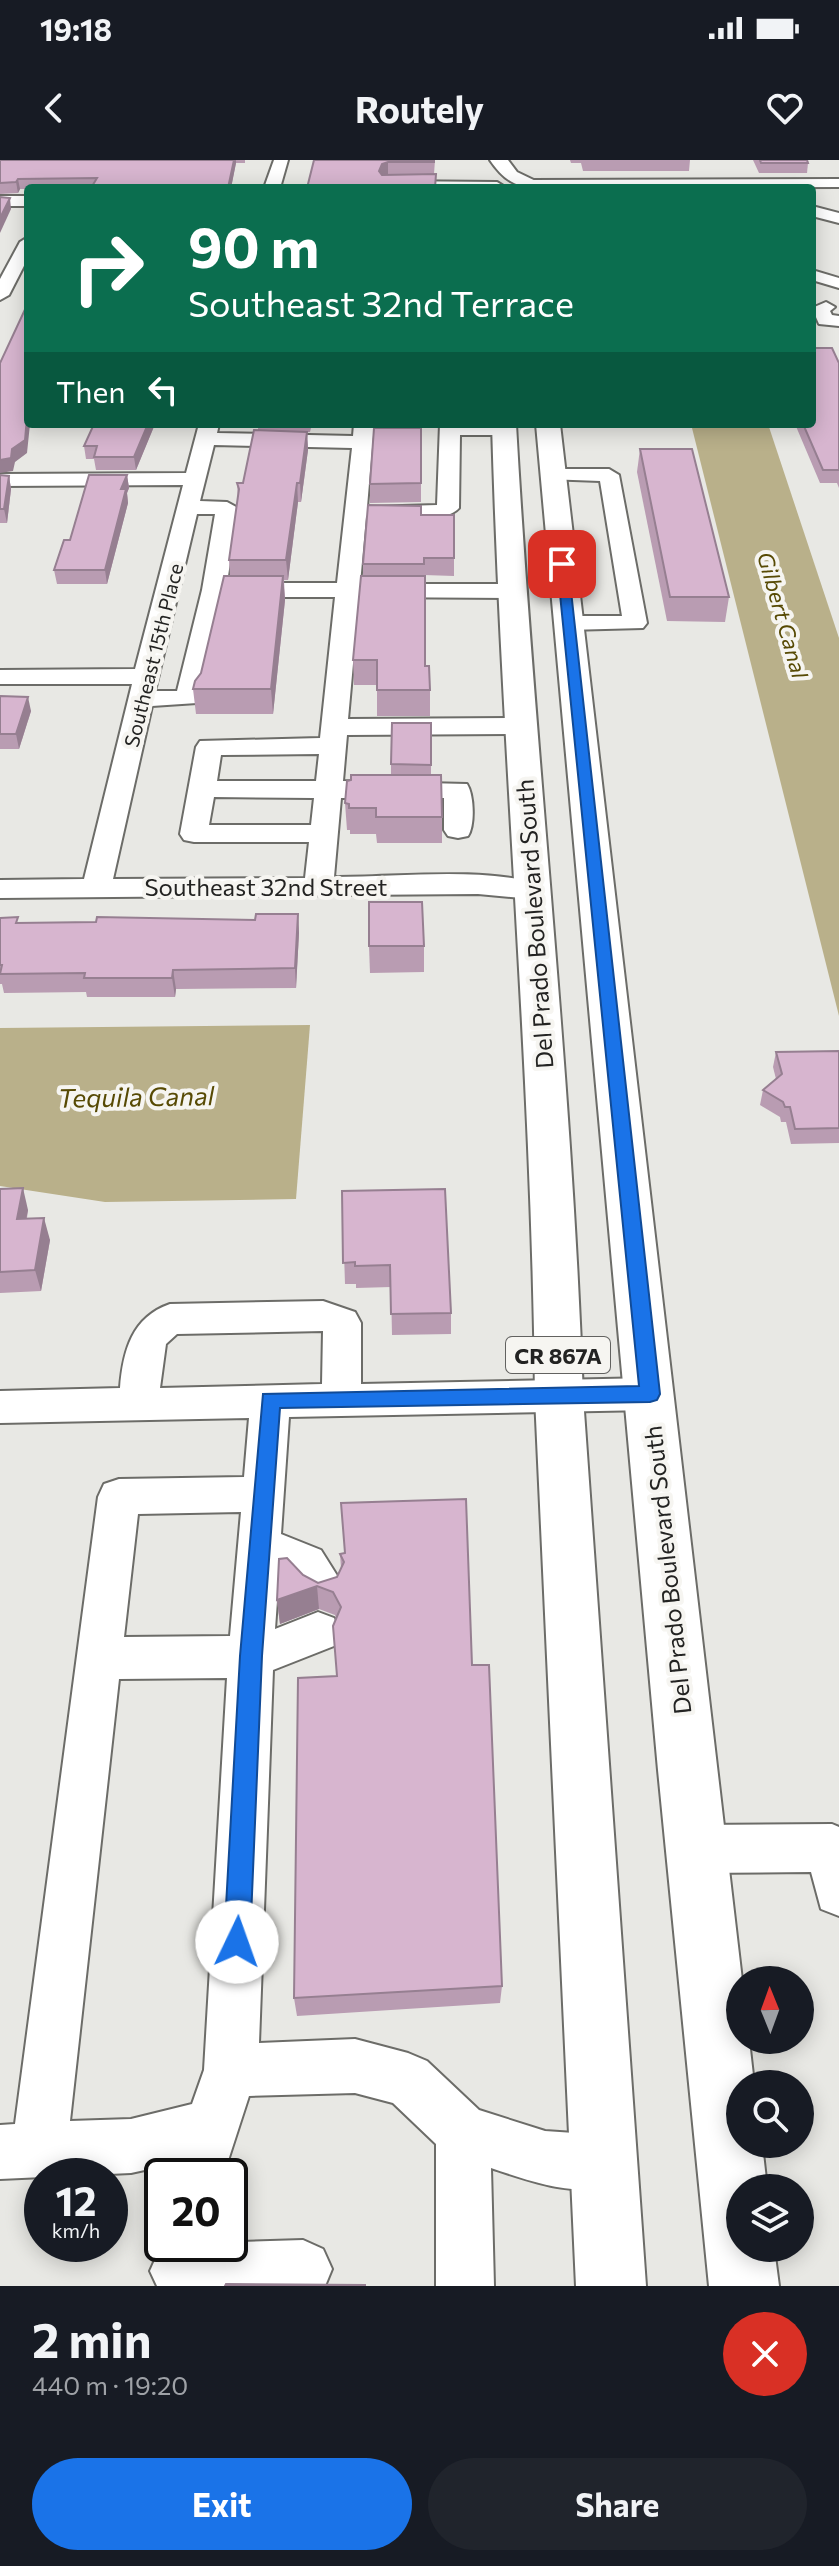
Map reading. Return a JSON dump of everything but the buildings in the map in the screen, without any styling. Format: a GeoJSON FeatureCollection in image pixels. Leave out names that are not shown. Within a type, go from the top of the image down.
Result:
{"type":"FeatureCollection","features":[{"type":"Feature","properties":{"kind":"main road"},"geometry":{"type":"LineString","coordinates":[[498,160],[511,176],[529,184]]}},
{"type":"Feature","properties":{"kind":"main road"},"geometry":{"type":"LineString","coordinates":[[497,184],[498,160]]}},
{"type":"Feature","properties":{"kind":"main road"},"geometry":{"type":"LineString","coordinates":[[531,160],[533,184]]}},
{"type":"Feature","properties":{"kind":"main road","name":"Del Prado Boulevard South"},"geometry":{"type":"LineString","coordinates":[[519,428],[511,591],[556,1252],[559,1397],[611,2286]]}},
{"type":"Feature","properties":{"kind":"main road","name":"Del Prado Boulevard South"},"geometry":{"type":"LineString","coordinates":[[520,428],[553,475],[744,2286]]}},
{"type":"Feature","properties":{"kind":"main road"},"geometry":{"type":"LineString","coordinates":[[533,890],[602,944]]}},
{"type":"Feature","properties":{"kind":"street"},"geometry":{"type":"LineString","coordinates":[[273,184],[281,160]]}},
{"type":"Feature","properties":{"kind":"street"},"geometry":{"type":"LineString","coordinates":[[453,184],[454,166]]}},
{"type":"Feature","properties":{"kind":"street"},"geometry":{"type":"LineString","coordinates":[[582,184],[731,178],[754,184]]}},
{"type":"Feature","properties":{"kind":"street"},"geometry":{"type":"LineString","coordinates":[[816,184],[839,183]]}},
{"type":"Feature","properties":{"kind":"street"},"geometry":{"type":"LineString","coordinates":[[816,197],[839,203]]}},
{"type":"Feature","properties":{"kind":"street"},"geometry":{"type":"LineString","coordinates":[[0,201],[24,201]]}},
{"type":"Feature","properties":{"kind":"street"},"geometry":{"type":"LineString","coordinates":[[816,212],[839,218]]}},
{"type":"Feature","properties":{"kind":"street"},"geometry":{"type":"LineString","coordinates":[[0,295],[5,275],[24,248]]}},
{"type":"Feature","properties":{"kind":"street"},"geometry":{"type":"LineString","coordinates":[[816,276],[839,283]]}},
{"type":"Feature","properties":{"kind":"street"},"geometry":{"type":"LineString","coordinates":[[356,512],[434,513],[448,508],[446,432],[495,428]]}},
{"type":"Feature","properties":{"kind":"street"},"geometry":{"type":"LineString","coordinates":[[207,432],[367,435],[356,512],[319,887]]}},
{"type":"Feature","properties":{"kind":"street","name":"Southeast 15th Place"},"geometry":{"type":"LineString","coordinates":[[97,887],[207,432]]}},
{"type":"Feature","properties":{"kind":"street"},"geometry":{"type":"LineString","coordinates":[[553,475],[609,475],[635,623],[568,623]]}},
{"type":"Feature","properties":{"kind":"street"},"geometry":{"type":"LineString","coordinates":[[0,480],[196,479]]}},
{"type":"Feature","properties":{"kind":"street"},"geometry":{"type":"LineString","coordinates":[[0,677],[144,687],[188,698],[214,590],[227,508],[189,507]]}},
{"type":"Feature","properties":{"kind":"street"},"geometry":{"type":"LineString","coordinates":[[214,590],[511,591]]}},
{"type":"Feature","properties":{"kind":"street"},"geometry":{"type":"LineString","coordinates":[[324,833],[194,834],[209,747],[334,736],[521,726]]}},
{"type":"Feature","properties":{"kind":"street"},"geometry":{"type":"LineString","coordinates":[[202,789],[457,790],[458,830]]}},
{"type":"Feature","properties":{"kind":"street","name":"Southeast 32nd Street"},"geometry":{"type":"LineString","coordinates":[[0,889],[478,885],[533,890]]}},
{"type":"Feature","properties":{"kind":"street"},"geometry":{"type":"LineString","coordinates":[[139,1404],[147,1338],[158,1325],[170,1319],[323,1316],[342,1323],[341,1400]]}},
{"type":"Feature","properties":{"kind":"street"},"geometry":{"type":"LineString","coordinates":[[0,1407],[650,1394]]}},
{"type":"Feature","properties":{"kind":"street"},"geometry":{"type":"LineString","coordinates":[[264,1494],[119,1497],[99,1658],[20,2151],[131,2146],[203,2151],[231,2070],[251,1656],[264,1494],[270,1400]]}},
{"type":"Feature","properties":{"kind":"street"},"geometry":{"type":"LineString","coordinates":[[260,1545],[306,1563],[321,1585]]}},
{"type":"Feature","properties":{"kind":"street"},"geometry":{"type":"LineString","coordinates":[[99,1658],[251,1656],[295,1645],[318,1632]]}},
{"type":"Feature","properties":{"kind":"street"},"geometry":{"type":"LineString","coordinates":[[696,1849],[832,1848],[839,1891]]}},
{"type":"Feature","properties":{"kind":"street"},"geometry":{"type":"LineString","coordinates":[[231,2070],[355,2066],[408,2080],[463,2132],[545,2158],[604,2163]]}},
{"type":"Feature","properties":{"kind":"street"},"geometry":{"type":"LineString","coordinates":[[463,2132],[465,2286]]}},
{"type":"Feature","properties":{"kind":"street"},"geometry":{"type":"LineString","coordinates":[[179,2267],[303,2269]]}},
{"type":"Feature","properties":{"kind":"shaded area"},"geometry":{"type":"Polygon","coordinates":[[[692,428],[769,428],[839,638],[839,1016],[692,428]]]}},
{"type":"Feature","properties":{"kind":"shaded area"},"geometry":{"type":"Polygon","coordinates":[[[310,1025],[296,1199],[105,1202],[0,1186],[0,1028],[310,1025]]]}},
{"type":"Feature","properties":{"kind":"route"},"geometry":{"type":"LineString","coordinates":[[237,1942],[251,1656],[270,1400],[650,1394],[562,564]]}},
{"type":"Feature","properties":{"kind":"water label","name":"Gilbert Canal"},"geometry":{"type":"Point","coordinates":[783,615]}},
{"type":"Feature","properties":{"kind":"water label","name":"Tequila Canal"},"geometry":{"type":"Point","coordinates":[136,1096]}}]}
